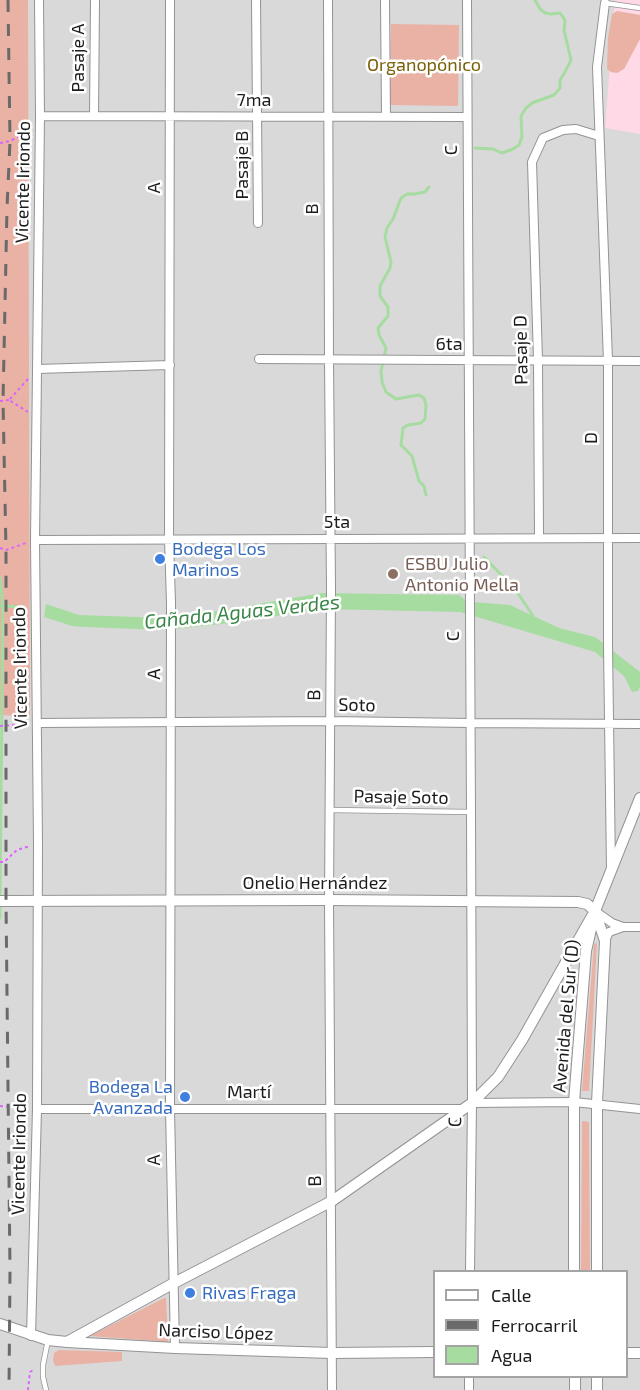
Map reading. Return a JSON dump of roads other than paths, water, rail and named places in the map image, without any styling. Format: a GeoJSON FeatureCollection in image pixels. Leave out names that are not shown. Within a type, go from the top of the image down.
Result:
{"type":"FeatureCollection","features":[{"type":"Feature","properties":{"kind":"street","name":"Vicente Iriondo"},"geometry":{"type":"LineString","coordinates":[[31,1336],[37,1109],[38,723],[35,540],[40,116],[39,0]]}},
{"type":"Feature","properties":{"kind":"street","name":"Pasaje A"},"geometry":{"type":"LineString","coordinates":[[94,116],[95,0]]}},
{"type":"Feature","properties":{"kind":"street","name":"A"},"geometry":{"type":"LineString","coordinates":[[170,0],[170,1108],[174,1348]]}},
{"type":"Feature","properties":{"kind":"street","name":"Pasaje B"},"geometry":{"type":"LineString","coordinates":[[256,0],[258,223]]}},
{"type":"Feature","properties":{"kind":"street","name":"B"},"geometry":{"type":"LineString","coordinates":[[328,0],[332,1390]]}},
{"type":"Feature","properties":{"kind":"street"},"geometry":{"type":"LineString","coordinates":[[385,0],[386,117]]}},
{"type":"Feature","properties":{"kind":"street","name":"C"},"geometry":{"type":"LineString","coordinates":[[467,0],[472,1102],[470,1270]]}},
{"type":"Feature","properties":{"kind":"street","name":"D"},"geometry":{"type":"LineString","coordinates":[[605,3],[597,67],[608,361],[611,873]]}},
{"type":"Feature","properties":{"kind":"street","name":"7ma"},"geometry":{"type":"LineString","coordinates":[[40,116],[467,117]]}},
{"type":"Feature","properties":{"kind":"street","name":"Pasaje D"},"geometry":{"type":"LineString","coordinates":[[539,537],[538,360],[532,162],[543,138],[563,130],[576,129],[599,136]]}},
{"type":"Feature","properties":{"kind":"street","name":"6ta"},"geometry":{"type":"LineString","coordinates":[[259,359],[640,361]]}},
{"type":"Feature","properties":{"kind":"street"},"geometry":{"type":"LineString","coordinates":[[37,369],[170,365]]}},
{"type":"Feature","properties":{"kind":"street","name":"5ta"},"geometry":{"type":"LineString","coordinates":[[35,540],[640,538]]}},
{"type":"Feature","properties":{"kind":"street","name":"Soto"},"geometry":{"type":"LineString","coordinates":[[38,723],[330,721],[640,724]]}},
{"type":"Feature","properties":{"kind":"street"},"geometry":{"type":"LineString","coordinates":[[67,1342],[174,1283],[332,1201],[472,1102],[498,1077],[522,1040],[595,911],[640,798]]}},
{"type":"Feature","properties":{"kind":"street","name":"Onelio Hernández"},"geometry":{"type":"LineString","coordinates":[[2,901],[578,902],[587,904],[612,923],[623,927],[640,927]]}},
{"type":"Feature","properties":{"kind":"street","name":"Avenida del Sur (D)"},"geometry":{"type":"LineString","coordinates":[[595,911],[604,941],[597,1103],[597,1270]]}},
{"type":"Feature","properties":{"kind":"street","name":"Avenida del Sur (D)"},"geometry":{"type":"LineString","coordinates":[[574,1270],[574,1102],[586,951],[595,911]]}},
{"type":"Feature","properties":{"kind":"street"},"geometry":{"type":"LineString","coordinates":[[604,941],[609,932],[623,927]]}},
{"type":"Feature","properties":{"kind":"street"},"geometry":{"type":"LineString","coordinates":[[573,950],[582,946],[586,951]]}},
{"type":"Feature","properties":{"kind":"street"},"geometry":{"type":"LineString","coordinates":[[472,1102],[574,1102],[640,1109]]}},
{"type":"Feature","properties":{"kind":"street","name":"Martí"},"geometry":{"type":"LineString","coordinates":[[37,1109],[461,1110]]}},
{"type":"Feature","properties":{"kind":"street","name":"Narciso López"},"geometry":{"type":"LineString","coordinates":[[1,1324],[31,1336],[67,1342],[332,1353],[433,1352]]}},
{"type":"Feature","properties":{"kind":"lane"},"geometry":{"type":"LineString","coordinates":[[605,3],[640,8]]}},
{"type":"Feature","properties":{"kind":"lane","name":"Pasaje Soto"},"geometry":{"type":"LineString","coordinates":[[330,810],[471,812]]}},
{"type":"Feature","properties":{"kind":"lane"},"geometry":{"type":"LineString","coordinates":[[46,1390],[43,1365],[48,1340]]}},
{"type":"Feature","properties":{"kind":"water"},"geometry":{"type":"Polygon","coordinates":[[[322,593],[459,595],[472,602],[510,605],[559,628],[595,637],[640,672],[640,687],[638,691],[632,692],[624,676],[595,652],[460,612],[322,609],[164,630],[72,626],[44,617],[46,604],[79,615],[165,618],[322,593]]]}},
{"type":"Feature","properties":{"kind":"waterway"},"geometry":{"type":"LineString","coordinates":[[475,148],[493,149],[502,153],[519,145],[522,137],[521,116],[526,108],[532,103],[554,95],[560,88],[560,80],[571,60],[564,30],[565,20],[560,13],[545,13],[535,0]]}},
{"type":"Feature","properties":{"kind":"waterway"},"geometry":{"type":"LineString","coordinates":[[426,495],[424,486],[419,481],[412,456],[401,445],[403,428],[421,423],[425,419],[424,398],[419,395],[396,399],[386,392],[381,371],[386,348],[378,328],[388,316],[388,307],[380,296],[380,286],[391,262],[385,237],[387,228],[401,198],[407,194],[425,192],[429,187]]}},
{"type":"Feature","properties":{"kind":"waterway"},"geometry":{"type":"LineString","coordinates":[[484,557],[515,589],[533,616]]}},
{"type":"Feature","properties":{"kind":"waterway"},"geometry":{"type":"LineString","coordinates":[[0,578],[3,605],[0,897]]}},
{"type":"Feature","properties":{"kind":"waterway","name":"Cañada Aguas Verdes"},"geometry":{"type":"LineString","coordinates":[[0,606],[24,607]]}},
{"type":"Feature","properties":{"kind":"waterway"},"geometry":{"type":"LineString","coordinates":[[0,904],[0,918]]}},
{"type":"Feature","properties":{"kind":"railway"},"geometry":{"type":"LineString","coordinates":[[8,0],[10,141],[3,401],[6,550],[9,1390]]}},
{"type":"Feature","properties":{"kind":"place","name":"Bodega Los Marinos"},"geometry":{"type":"Point","coordinates":[160,559]}},
{"type":"Feature","properties":{"kind":"place","name":"ESBU Julio Antonio Mella"},"geometry":{"type":"Point","coordinates":[393,574]}},
{"type":"Feature","properties":{"kind":"place","name":"Bodega La Avanzada"},"geometry":{"type":"Point","coordinates":[185,1097]}},
{"type":"Feature","properties":{"kind":"place","name":"Rivas Fraga"},"geometry":{"type":"Point","coordinates":[190,1293]}},
{"type":"Feature","properties":{"kind":"park label","name":"Organopónico"},"geometry":{"type":"Point","coordinates":[424,65]}}]}
